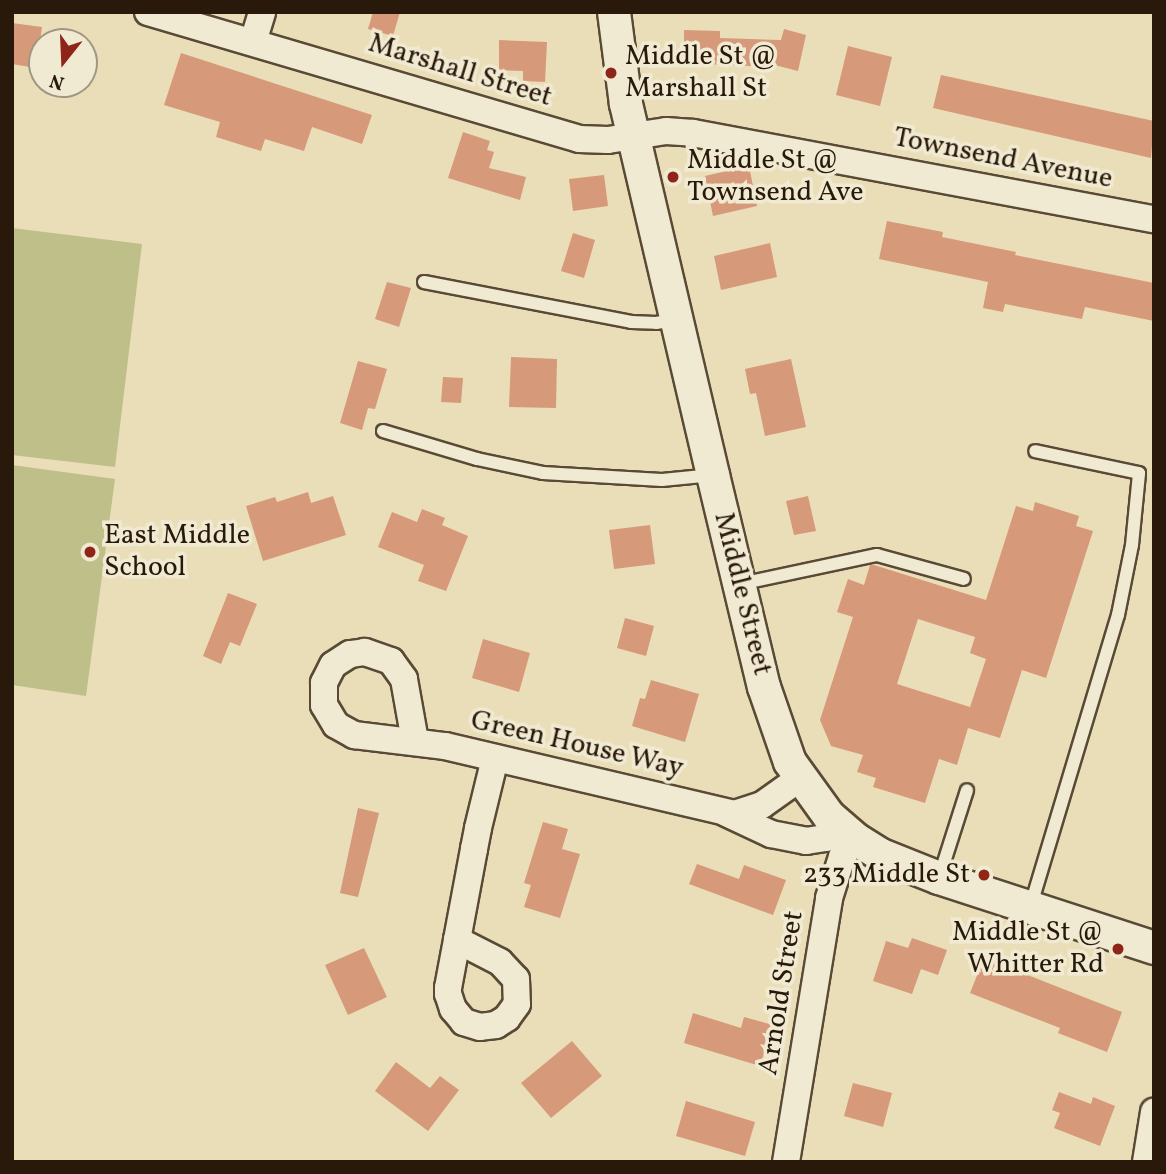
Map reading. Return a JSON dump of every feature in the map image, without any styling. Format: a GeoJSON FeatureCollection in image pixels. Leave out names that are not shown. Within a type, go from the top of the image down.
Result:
{"type":"FeatureCollection","features":[{"type":"Feature","properties":{"kind":"street","name":"Marshall Street"},"geometry":{"type":"LineString","coordinates":[[148,12],[563,135],[594,141],[634,136]]}},
{"type":"Feature","properties":{"kind":"street"},"geometry":{"type":"LineString","coordinates":[[253,42],[262,12]]}},
{"type":"Feature","properties":{"kind":"street","name":"Middle Street"},"geometry":{"type":"LineString","coordinates":[[614,12],[621,78],[739,584],[776,730],[800,778],[847,833],[895,862],[1154,948]]}},
{"type":"Feature","properties":{"kind":"street","name":"Townsend Avenue"},"geometry":{"type":"LineString","coordinates":[[634,136],[666,131],[693,133],[1154,219]]}},
{"type":"Feature","properties":{"kind":"street","name":"Green House Way"},"geometry":{"type":"LineString","coordinates":[[415,741],[724,813]]}},
{"type":"Feature","properties":{"kind":"street"},"geometry":{"type":"LineString","coordinates":[[457,940],[495,758]]}},
{"type":"Feature","properties":{"kind":"street"},"geometry":{"type":"LineString","coordinates":[[724,813],[753,810],[800,778]]}},
{"type":"Feature","properties":{"kind":"street"},"geometry":{"type":"LineString","coordinates":[[724,813],[771,834],[806,841],[847,833]]}},
{"type":"Feature","properties":{"kind":"street","name":"Arnold Street"},"geometry":{"type":"LineString","coordinates":[[786,1162],[830,898],[847,833]]}},
{"type":"Feature","properties":{"kind":"street"},"geometry":{"type":"LineString","coordinates":[[1146,1162],[1154,1112]]}},
{"type":"Feature","properties":{"kind":"lane"},"geometry":{"type":"LineString","coordinates":[[424,282],[631,322],[656,323],[677,319]]}},
{"type":"Feature","properties":{"kind":"lane"},"geometry":{"type":"LineString","coordinates":[[383,431],[477,460],[543,473],[662,480],[713,475]]}},
{"type":"Feature","properties":{"kind":"lane"},"geometry":{"type":"LineString","coordinates":[[1030,908],[1118,615],[1132,545],[1139,473],[1035,451]]}},
{"type":"Feature","properties":{"kind":"lane"},"geometry":{"type":"LineString","coordinates":[[739,584],[877,555],[964,579]]}},
{"type":"Feature","properties":{"kind":"lane"},"geometry":{"type":"LineString","coordinates":[[939,878],[968,790]]}},
{"type":"Feature","properties":{"kind":"green space"},"geometry":{"type":"Polygon","coordinates":[[[12,228],[142,244],[115,467],[12,455],[12,228]]]}},
{"type":"Feature","properties":{"kind":"green space"},"geometry":{"type":"Polygon","coordinates":[[[12,465],[115,479],[86,696],[12,685],[12,465]]]}},
{"type":"Feature","properties":{"kind":"building"},"geometry":{"type":"Polygon","coordinates":[[[373,12],[400,12],[393,36],[368,29],[373,12]]]}},
{"type":"Feature","properties":{"kind":"building"},"geometry":{"type":"Polygon","coordinates":[[[12,23],[42,27],[28,28],[28,67],[12,64],[12,23]]]}},
{"type":"Feature","properties":{"kind":"building"},"geometry":{"type":"Polygon","coordinates":[[[784,29],[806,35],[798,71],[751,59],[751,66],[684,63],[684,30],[720,31],[720,38],[781,40],[784,29]]]}},
{"type":"Feature","properties":{"kind":"building"},"geometry":{"type":"Polygon","coordinates":[[[499,40],[547,42],[545,82],[523,81],[523,71],[499,70],[499,40]]]}},
{"type":"Feature","properties":{"kind":"building"},"geometry":{"type":"Polygon","coordinates":[[[848,46],[892,57],[880,106],[836,95],[848,46]]]}},
{"type":"Feature","properties":{"kind":"building"},"geometry":{"type":"Polygon","coordinates":[[[181,53],[372,115],[362,144],[312,127],[304,151],[265,139],[261,151],[216,137],[220,122],[164,105],[181,53]]]}},
{"type":"Feature","properties":{"kind":"building"},"geometry":{"type":"Polygon","coordinates":[[[941,75],[1154,121],[1151,158],[933,108],[941,75]]]}},
{"type":"Feature","properties":{"kind":"building"},"geometry":{"type":"Polygon","coordinates":[[[463,132],[490,141],[487,150],[494,152],[489,168],[526,177],[520,200],[448,178],[463,132]]]}},
{"type":"Feature","properties":{"kind":"building"},"geometry":{"type":"Polygon","coordinates":[[[749,166],[757,206],[713,216],[705,176],[749,166]]]}},
{"type":"Feature","properties":{"kind":"building"},"geometry":{"type":"Polygon","coordinates":[[[604,175],[608,206],[573,211],[569,179],[604,175]]]}},
{"type":"Feature","properties":{"kind":"building"},"geometry":{"type":"Polygon","coordinates":[[[887,221],[943,232],[942,237],[1016,252],[1015,255],[1154,283],[1154,321],[1085,307],[1082,319],[1005,304],[1003,312],[983,308],[988,282],[879,259],[887,221]]]}},
{"type":"Feature","properties":{"kind":"building"},"geometry":{"type":"Polygon","coordinates":[[[573,233],[595,240],[584,278],[561,271],[573,233]]]}},
{"type":"Feature","properties":{"kind":"building"},"geometry":{"type":"Polygon","coordinates":[[[770,243],[777,277],[721,290],[714,256],[770,243]]]}},
{"type":"Feature","properties":{"kind":"building"},"geometry":{"type":"Polygon","coordinates":[[[387,282],[411,288],[399,327],[375,319],[387,282]]]}},
{"type":"Feature","properties":{"kind":"building"},"geometry":{"type":"Polygon","coordinates":[[[511,357],[557,359],[556,408],[509,407],[511,357]]]}},
{"type":"Feature","properties":{"kind":"building"},"geometry":{"type":"Polygon","coordinates":[[[791,359],[806,427],[765,436],[756,393],[750,394],[745,369],[791,359]]]}},
{"type":"Feature","properties":{"kind":"building"},"geometry":{"type":"Polygon","coordinates":[[[358,361],[387,369],[375,409],[368,408],[362,430],[340,423],[358,361]]]}},
{"type":"Feature","properties":{"kind":"building"},"geometry":{"type":"Polygon","coordinates":[[[443,377],[463,378],[461,403],[441,402],[443,377]]]}},
{"type":"Feature","properties":{"kind":"building"},"geometry":{"type":"Polygon","coordinates":[[[308,492],[311,503],[333,496],[346,535],[263,561],[246,506],[275,497],[277,502],[308,492]]]}},
{"type":"Feature","properties":{"kind":"building"},"geometry":{"type":"Polygon","coordinates":[[[808,496],[816,531],[794,535],[786,501],[808,496]]]}},
{"type":"Feature","properties":{"kind":"building"},"geometry":{"type":"Polygon","coordinates":[[[1035,502],[1079,516],[1076,526],[1093,531],[1046,678],[1022,670],[1000,738],[968,728],[957,765],[939,759],[925,803],[873,787],[876,778],[857,772],[863,755],[831,746],[820,720],[853,617],[837,612],[848,579],[864,585],[870,565],[874,565],[986,600],[1016,506],[1033,511],[1035,502]],[[918,619],[897,684],[970,707],[986,659],[970,653],[975,637],[918,619]]]}},
{"type":"Feature","properties":{"kind":"building"},"geometry":{"type":"Polygon","coordinates":[[[422,509],[445,518],[442,525],[468,536],[446,591],[418,581],[424,565],[378,547],[392,512],[417,522],[422,509]]]}},
{"type":"Feature","properties":{"kind":"building"},"geometry":{"type":"Polygon","coordinates":[[[650,525],[655,564],[614,569],[609,530],[650,525]]]}},
{"type":"Feature","properties":{"kind":"building"},"geometry":{"type":"Polygon","coordinates":[[[228,593],[257,604],[240,646],[230,642],[221,664],[203,656],[228,593]]]}},
{"type":"Feature","properties":{"kind":"building"},"geometry":{"type":"Polygon","coordinates":[[[625,618],[654,626],[646,656],[617,648],[625,618]]]}},
{"type":"Feature","properties":{"kind":"building"},"geometry":{"type":"Polygon","coordinates":[[[483,639],[530,653],[519,692],[472,678],[483,639]]]}},
{"type":"Feature","properties":{"kind":"building"},"geometry":{"type":"Polygon","coordinates":[[[651,680],[699,694],[685,742],[632,726],[640,698],[645,699],[651,680]]]}},
{"type":"Feature","properties":{"kind":"building"},"geometry":{"type":"Polygon","coordinates":[[[358,808],[379,813],[358,897],[340,893],[358,808]]]}},
{"type":"Feature","properties":{"kind":"building"},"geometry":{"type":"Polygon","coordinates":[[[543,822],[568,829],[562,849],[580,854],[560,918],[524,907],[531,885],[524,883],[543,822]]]}},
{"type":"Feature","properties":{"kind":"building"},"geometry":{"type":"Polygon","coordinates":[[[697,864],[739,879],[744,865],[786,880],[773,915],[689,884],[697,864]]]}},
{"type":"Feature","properties":{"kind":"building"},"geometry":{"type":"Polygon","coordinates":[[[912,938],[947,950],[938,975],[921,969],[912,994],[873,981],[886,941],[908,948],[912,938]]]}},
{"type":"Feature","properties":{"kind":"building"},"geometry":{"type":"Polygon","coordinates":[[[364,948],[387,997],[348,1015],[325,965],[364,948]]]}},
{"type":"Feature","properties":{"kind":"building"},"geometry":{"type":"Polygon","coordinates":[[[984,958],[1122,1012],[1107,1052],[1058,1033],[1060,1028],[970,993],[984,958]]]}},
{"type":"Feature","properties":{"kind":"building"},"geometry":{"type":"Polygon","coordinates":[[[693,1013],[741,1028],[744,1017],[773,1025],[760,1066],[684,1043],[693,1013]]]}},
{"type":"Feature","properties":{"kind":"building"},"geometry":{"type":"Polygon","coordinates":[[[572,1041],[602,1076],[551,1118],[521,1083],[572,1041]]]}},
{"type":"Feature","properties":{"kind":"building"},"geometry":{"type":"Polygon","coordinates":[[[396,1062],[430,1088],[440,1076],[459,1090],[428,1131],[375,1091],[396,1062]]]}},
{"type":"Feature","properties":{"kind":"building"},"geometry":{"type":"Polygon","coordinates":[[[853,1083],[892,1093],[883,1127],[844,1116],[853,1083]]]}},
{"type":"Feature","properties":{"kind":"building"},"geometry":{"type":"Polygon","coordinates":[[[1059,1092],[1091,1104],[1093,1097],[1115,1106],[1100,1146],[1054,1128],[1060,1113],[1052,1110],[1059,1092]]]}},
{"type":"Feature","properties":{"kind":"building"},"geometry":{"type":"Polygon","coordinates":[[[686,1101],[755,1122],[745,1156],[676,1136],[686,1101]]]}},
{"type":"Feature","properties":{"kind":"place","name":"Middle St @ Marshall St"},"geometry":{"type":"Point","coordinates":[611,73]}},
{"type":"Feature","properties":{"kind":"place","name":"Middle St @ Townsend Ave"},"geometry":{"type":"Point","coordinates":[673,177]}},
{"type":"Feature","properties":{"kind":"place","name":"East Middle School"},"geometry":{"type":"Point","coordinates":[90,552]}},
{"type":"Feature","properties":{"kind":"place","name":"233 Middle St"},"geometry":{"type":"Point","coordinates":[984,875]}},
{"type":"Feature","properties":{"kind":"place","name":"Middle St @ Whitter Rd"},"geometry":{"type":"Point","coordinates":[1118,949]}}]}
